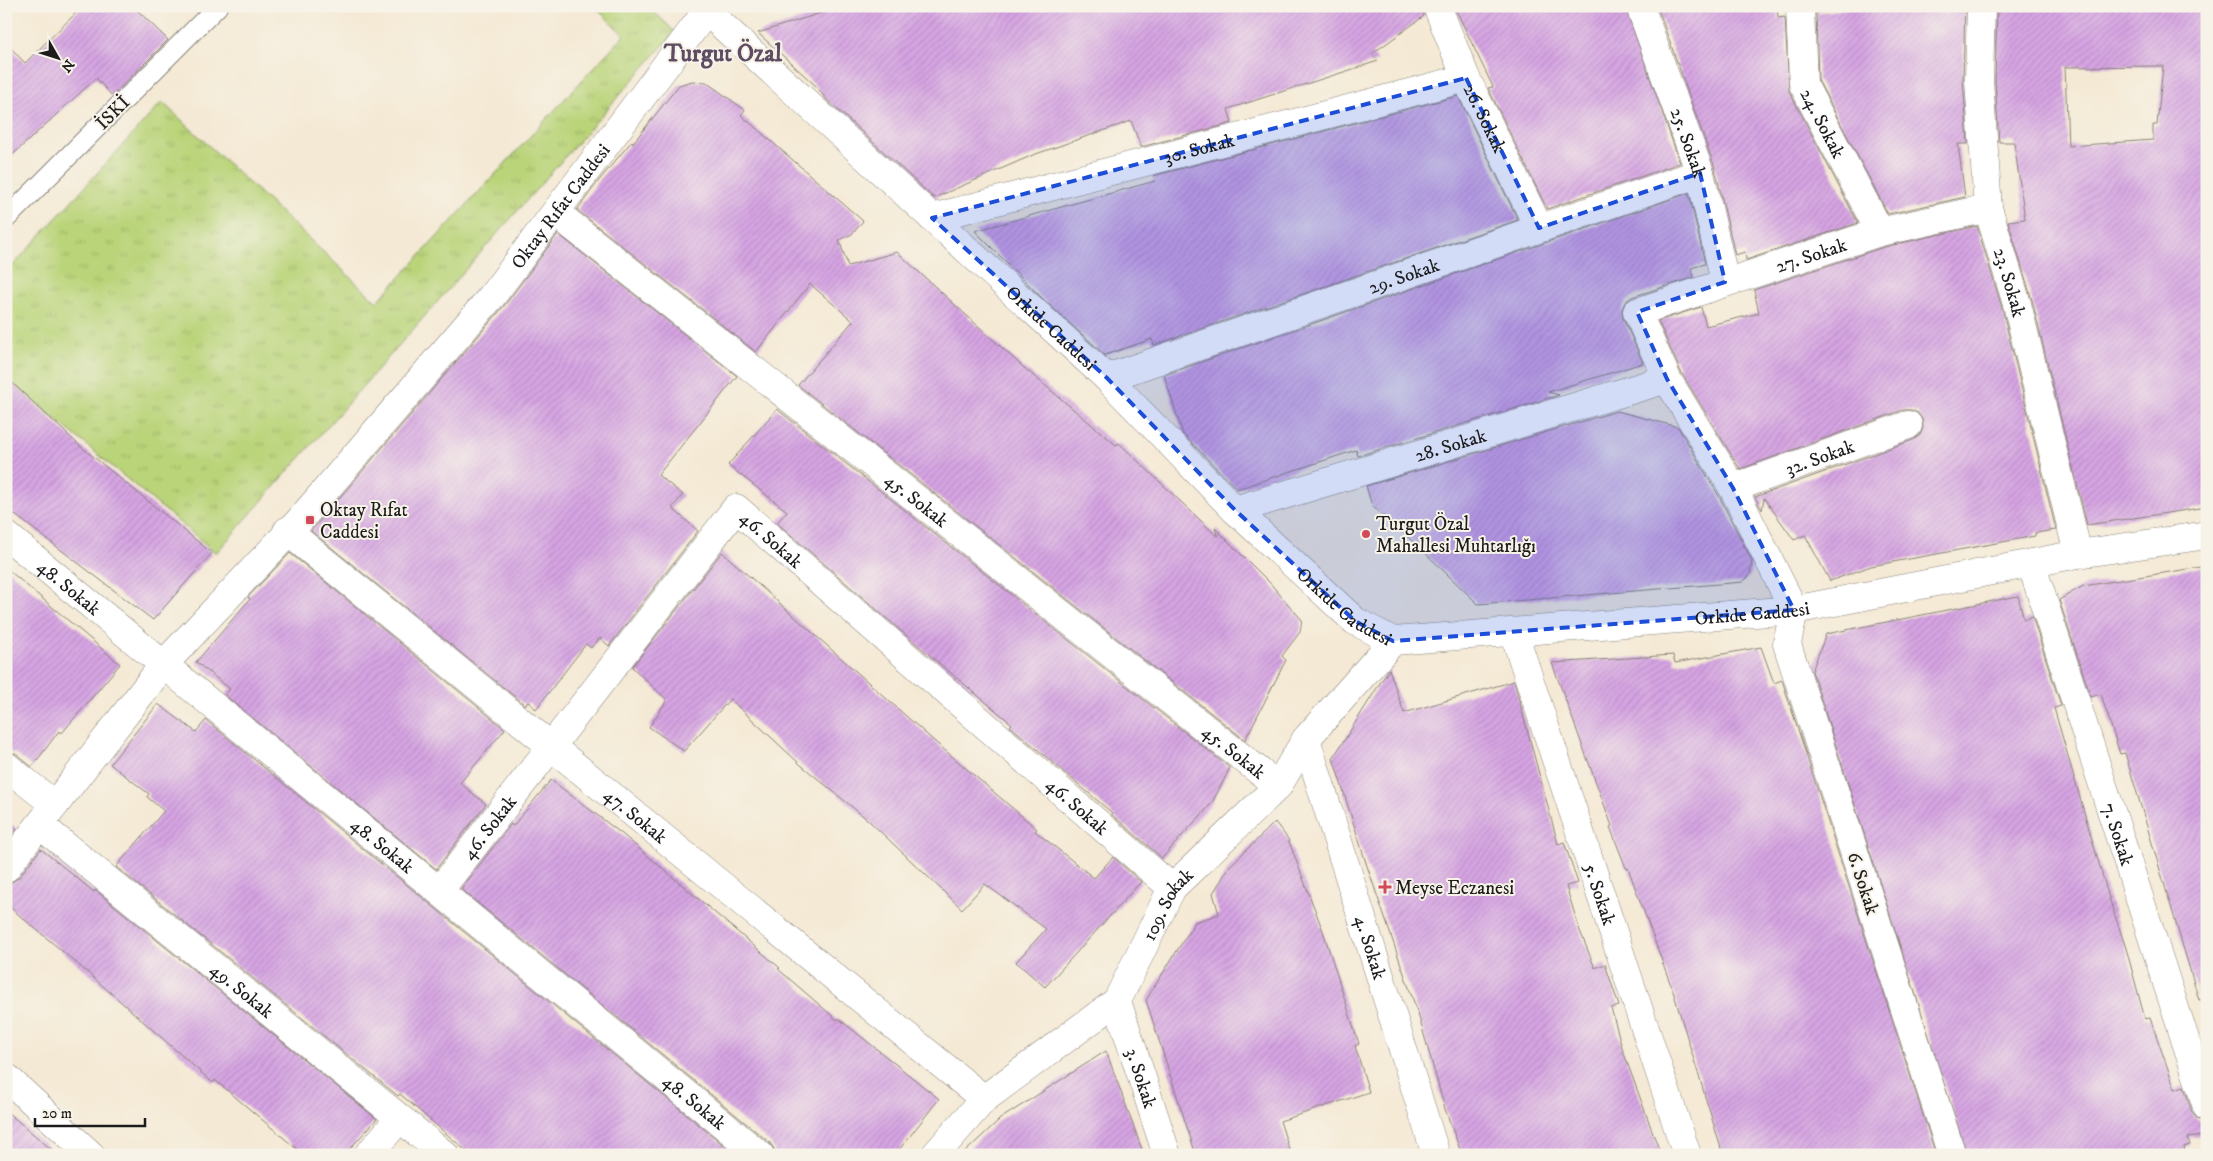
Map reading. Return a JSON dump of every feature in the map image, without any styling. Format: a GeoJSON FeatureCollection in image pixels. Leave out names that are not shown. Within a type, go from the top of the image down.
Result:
{"type":"FeatureCollection","features":[{"type":"Feature","properties":{"kind":"street","name":"26. Sokak"},"geometry":{"type":"LineString","coordinates":[[1438,6],[1466,78],[1539,228]]}},
{"type":"Feature","properties":{"kind":"street","name":"25. Sokak"},"geometry":{"type":"LineString","coordinates":[[1640,6],[1700,173],[1725,282]]}},
{"type":"Feature","properties":{"kind":"street","name":"24. Sokak"},"geometry":{"type":"LineString","coordinates":[[1800,6],[1803,84],[1880,232]]}},
{"type":"Feature","properties":{"kind":"street","name":"23. Sokak"},"geometry":{"type":"LineString","coordinates":[[1981,6],[1979,80],[1988,208],[2017,304],[2078,554]]}},
{"type":"Feature","properties":{"kind":"street","name":"Oktay Rıfat Caddesi"},"geometry":{"type":"LineString","coordinates":[[6,868],[164,664],[287,531],[299,521],[492,296],[711,8]]}},
{"type":"Feature","properties":{"kind":"street","name":"Orkide Caddesi"},"geometry":{"type":"LineString","coordinates":[[711,8],[932,218],[1107,378],[1234,510],[1355,621],[1393,641],[1794,610],[2078,554],[2207,535]]}},
{"type":"Feature","properties":{"kind":"street","name":"30. Sokak"},"geometry":{"type":"LineString","coordinates":[[932,218],[1466,78]]}},
{"type":"Feature","properties":{"kind":"street","name":"29. Sokak"},"geometry":{"type":"LineString","coordinates":[[1107,378],[1700,173]]}},
{"type":"Feature","properties":{"kind":"street","name":"27. Sokak"},"geometry":{"type":"LineString","coordinates":[[1667,379],[1637,312],[1880,232],[1988,208]]}},
{"type":"Feature","properties":{"kind":"street","name":"45. Sokak"},"geometry":{"type":"LineString","coordinates":[[556,213],[1278,786]]}},
{"type":"Feature","properties":{"kind":"street"},"geometry":{"type":"LineString","coordinates":[[1667,379],[1733,488],[1794,610]]}},
{"type":"Feature","properties":{"kind":"street","name":"28. Sokak"},"geometry":{"type":"LineString","coordinates":[[1234,510],[1667,379]]}},
{"type":"Feature","properties":{"kind":"street","name":"32. Sokak"},"geometry":{"type":"LineString","coordinates":[[1733,488],[1908,425]]}},
{"type":"Feature","properties":{"kind":"street","name":"46. Sokak"},"geometry":{"type":"LineString","coordinates":[[439,890],[736,508],[1172,888]]}},
{"type":"Feature","properties":{"kind":"street","name":"47. Sokak"},"geometry":{"type":"LineString","coordinates":[[287,531],[984,1099]]}},
{"type":"Feature","properties":{"kind":"street","name":"48. Sokak"},"geometry":{"type":"LineString","coordinates":[[6,535],[760,1155]]}},
{"type":"Feature","properties":{"kind":"street","name":"7. Sokak"},"geometry":{"type":"LineString","coordinates":[[2031,563],[2207,1106]]}},
{"type":"Feature","properties":{"kind":"street","name":"6. Sokak"},"geometry":{"type":"LineString","coordinates":[[1794,610],[1787,644],[1952,1155]]}},
{"type":"Feature","properties":{"kind":"street","name":"5. Sokak"},"geometry":{"type":"LineString","coordinates":[[1514,633],[1686,1155]]}},
{"type":"Feature","properties":{"kind":"street","name":"109. Sokak"},"geometry":{"type":"LineString","coordinates":[[934,1155],[984,1099],[1117,1001],[1172,888],[1278,786],[1306,739],[1393,641]]}},
{"type":"Feature","properties":{"kind":"street","name":"4. Sokak"},"geometry":{"type":"LineString","coordinates":[[1306,739],[1436,1155]]}},
{"type":"Feature","properties":{"kind":"street","name":"49. Sokak"},"geometry":{"type":"LineString","coordinates":[[6,766],[47,815],[399,1119],[445,1155]]}},
{"type":"Feature","properties":{"kind":"street","name":"3. Sokak"},"geometry":{"type":"LineString","coordinates":[[1117,1001],[1166,1155]]}},
{"type":"Feature","properties":{"kind":"street"},"geometry":{"type":"LineString","coordinates":[[6,1077],[92,1155]]}},
{"type":"Feature","properties":{"kind":"street"},"geometry":{"type":"LineString","coordinates":[[368,1155],[399,1119]]}},
{"type":"Feature","properties":{"kind":"lane","name":"İSKİ"},"geometry":{"type":"LineString","coordinates":[[6,219],[218,6]]}},
{"type":"Feature","properties":{"kind":"highlighted area"},"geometry":{"type":"Polygon","coordinates":[[[1466,78],[1539,228],[1700,173],[1725,282],[1637,312],[1667,379],[1733,488],[1794,610],[1393,641],[1355,621],[1235,510],[1107,378],[932,218],[1466,78]]]}},
{"type":"Feature","properties":{"kind":"green space"},"geometry":{"type":"Polygon","coordinates":[[[594,6],[648,6],[675,32],[216,553],[6,378],[6,273],[162,102],[377,302],[624,35],[594,6]]]}},
{"type":"Feature","properties":{"kind":"building"},"geometry":{"type":"Polygon","coordinates":[[[83,6],[133,6],[168,40],[112,96],[96,78],[6,161],[6,43],[25,63],[83,6]]]}},
{"type":"Feature","properties":{"kind":"building"},"geometry":{"type":"Polygon","coordinates":[[[843,6],[1422,6],[1424,16],[1372,54],[1378,61],[1228,109],[1232,123],[1141,147],[1131,121],[1033,155],[934,198],[826,99],[816,86],[758,33],[843,6]]]}},
{"type":"Feature","properties":{"kind":"building"},"geometry":{"type":"Polygon","coordinates":[[[1454,6],[1625,6],[1680,163],[1547,209],[1488,88],[1493,87],[1454,6]]]}},
{"type":"Feature","properties":{"kind":"building"},"geometry":{"type":"Polygon","coordinates":[[[1657,6],[1777,6],[1778,18],[1785,17],[1789,91],[1858,223],[1746,260],[1745,252],[1735,255],[1715,168],[1657,6]]]}},
{"type":"Feature","properties":{"kind":"building"},"geometry":{"type":"Polygon","coordinates":[[[1865,6],[1965,6],[1963,80],[1968,144],[1958,144],[1965,197],[1888,214],[1818,80],[1816,13],[1865,6]]]}},
{"type":"Feature","properties":{"kind":"building"},"geometry":{"type":"Polygon","coordinates":[[[1997,6],[2207,6],[2207,507],[2087,525],[2032,300],[2008,221],[2025,219],[2014,142],[1999,142],[1995,80],[1997,6]],[[2163,66],[2065,67],[2068,146],[2153,140],[2153,125],[2157,125],[2163,66]]]}},
{"type":"Feature","properties":{"kind":"building"},"geometry":{"type":"Polygon","coordinates":[[[692,81],[706,82],[745,110],[741,115],[863,221],[852,234],[839,240],[848,266],[897,252],[1022,366],[1116,445],[1119,443],[1218,537],[1215,528],[1269,582],[1302,620],[1300,632],[1282,656],[1286,660],[1245,740],[798,385],[853,321],[810,284],[756,352],[577,210],[600,179],[632,141],[633,143],[679,85],[692,81]]]}},
{"type":"Feature","properties":{"kind":"building"},"geometry":{"type":"Polygon","coordinates":[[[1458,96],[1518,220],[1154,345],[1152,339],[1105,355],[1042,298],[975,231],[1155,181],[1153,176],[1458,96]]]}},
{"type":"Feature","properties":{"kind":"building"},"geometry":{"type":"Polygon","coordinates":[[[1689,193],[1705,264],[1691,268],[1694,277],[1632,297],[1625,302],[1622,309],[1623,318],[1643,363],[1548,392],[1559,395],[1358,456],[1356,450],[1237,489],[1183,434],[1164,375],[1689,193]]]}},
{"type":"Feature","properties":{"kind":"building"},"geometry":{"type":"Polygon","coordinates":[[[1977,226],[2002,308],[2056,530],[2035,533],[2035,536],[1871,566],[1830,581],[1805,535],[1794,540],[1764,498],[1762,510],[1755,497],[1913,440],[1920,435],[1923,428],[1922,419],[1918,413],[1911,410],[1903,410],[1740,469],[1681,372],[1658,321],[1701,307],[1706,326],[1759,313],[1754,290],[1884,247],[1977,226]]]}},
{"type":"Feature","properties":{"kind":"building"},"geometry":{"type":"Polygon","coordinates":[[[558,234],[737,376],[658,475],[683,495],[672,508],[698,531],[609,646],[600,638],[591,648],[586,644],[536,709],[528,702],[525,705],[311,531],[504,306],[558,234]]]}},
{"type":"Feature","properties":{"kind":"building"},"geometry":{"type":"Polygon","coordinates":[[[6,377],[79,445],[212,553],[153,620],[6,508],[6,377]]]}},
{"type":"Feature","properties":{"kind":"building"},"geometry":{"type":"Polygon","coordinates":[[[777,409],[1230,768],[1212,803],[1162,858],[1010,726],[1012,724],[777,523],[787,511],[728,465],[777,409]]]}},
{"type":"Feature","properties":{"kind":"building"},"geometry":{"type":"Polygon","coordinates":[[[1617,411],[1678,427],[1719,496],[1752,561],[1750,575],[1743,582],[1478,604],[1418,546],[1372,506],[1366,486],[1617,411]]]}},
{"type":"Feature","properties":{"kind":"building"},"geometry":{"type":"Polygon","coordinates":[[[722,552],[934,741],[1037,829],[1035,831],[1094,878],[1113,857],[1141,882],[1045,987],[1016,962],[1046,929],[985,884],[962,909],[868,820],[801,765],[730,699],[684,751],[649,727],[667,700],[632,667],[722,552]]]}},
{"type":"Feature","properties":{"kind":"building"},"geometry":{"type":"Polygon","coordinates":[[[290,553],[505,729],[460,783],[486,804],[436,869],[225,695],[230,689],[196,662],[250,599],[248,597],[290,553]]]}},
{"type":"Feature","properties":{"kind":"building"},"geometry":{"type":"Polygon","coordinates":[[[2207,566],[2207,999],[2199,1000],[2125,753],[2120,754],[2101,694],[2091,697],[2059,600],[2083,586],[2207,566]]]}},
{"type":"Feature","properties":{"kind":"building"},"geometry":{"type":"Polygon","coordinates":[[[6,568],[120,664],[62,733],[59,731],[32,767],[16,754],[6,751],[6,568]]]}},
{"type":"Feature","properties":{"kind":"building"},"geometry":{"type":"Polygon","coordinates":[[[2018,596],[2024,620],[2032,616],[2061,706],[2054,708],[2109,898],[2126,948],[2145,1019],[2150,1018],[2175,1089],[2184,1086],[2192,1112],[2197,1119],[2207,1122],[2207,1135],[2188,1138],[2190,1145],[2184,1147],[2186,1155],[1967,1155],[1812,671],[1826,634],[2018,596]]]}},
{"type":"Feature","properties":{"kind":"building"},"geometry":{"type":"Polygon","coordinates":[[[1761,647],[1774,683],[1782,680],[1936,1155],[1723,1155],[1673,991],[1628,868],[1626,868],[1610,827],[1612,826],[1552,663],[1673,655],[1675,663],[1761,647]]]}},
{"type":"Feature","properties":{"kind":"building"},"geometry":{"type":"Polygon","coordinates":[[[1389,669],[1404,713],[1514,681],[1558,844],[1564,842],[1578,883],[1566,886],[1580,931],[1595,968],[1605,964],[1619,1006],[1611,1008],[1623,1051],[1661,1155],[1462,1155],[1445,1109],[1419,1017],[1366,863],[1333,758],[1389,669]]]}},
{"type":"Feature","properties":{"kind":"building"},"geometry":{"type":"Polygon","coordinates":[[[158,704],[196,732],[206,720],[726,1147],[719,1155],[471,1155],[400,1094],[398,1096],[116,867],[164,811],[147,797],[149,794],[110,764],[158,704]]]}},
{"type":"Feature","properties":{"kind":"building"},"geometry":{"type":"Polygon","coordinates":[[[551,780],[622,834],[780,968],[778,969],[837,1020],[838,1018],[939,1099],[895,1155],[775,1155],[770,1143],[461,889],[511,824],[513,826],[551,780]]]}},
{"type":"Feature","properties":{"kind":"building"},"geometry":{"type":"Polygon","coordinates":[[[6,820],[17,829],[6,842],[6,820]]]}},
{"type":"Feature","properties":{"kind":"building"},"geometry":{"type":"Polygon","coordinates":[[[1275,822],[1288,839],[1323,931],[1359,1044],[1355,1046],[1369,1092],[1280,1121],[1291,1155],[1196,1155],[1146,1000],[1195,922],[1219,914],[1213,893],[1230,866],[1275,822]]]}},
{"type":"Feature","properties":{"kind":"building"},"geometry":{"type":"Polygon","coordinates":[[[41,849],[94,892],[95,890],[377,1119],[344,1155],[304,1155],[215,1080],[213,1083],[87,972],[6,904],[6,883],[18,878],[41,849]]]}},
{"type":"Feature","properties":{"kind":"building"},"geometry":{"type":"Polygon","coordinates":[[[1106,1051],[1144,1155],[962,1155],[1000,1119],[1106,1051]]]}},
{"type":"Feature","properties":{"kind":"building"},"geometry":{"type":"Polygon","coordinates":[[[6,1111],[58,1155],[6,1155],[6,1111]]]}},
{"type":"Feature","properties":{"kind":"place","name":"Oktay Rıfat Caddesi"},"geometry":{"type":"Point","coordinates":[310,520]}},
{"type":"Feature","properties":{"kind":"place","name":"Turgut Özal Mahallesi Muhtarlığı"},"geometry":{"type":"Point","coordinates":[1366,534]}},
{"type":"Feature","properties":{"kind":"place","name":"Meyse Eczanesi"},"geometry":{"type":"Point","coordinates":[1385,887]}},
{"type":"Feature","properties":{"kind":"district","name":"Turgut Özal"},"geometry":{"type":"Point","coordinates":[723,53]}}]}
